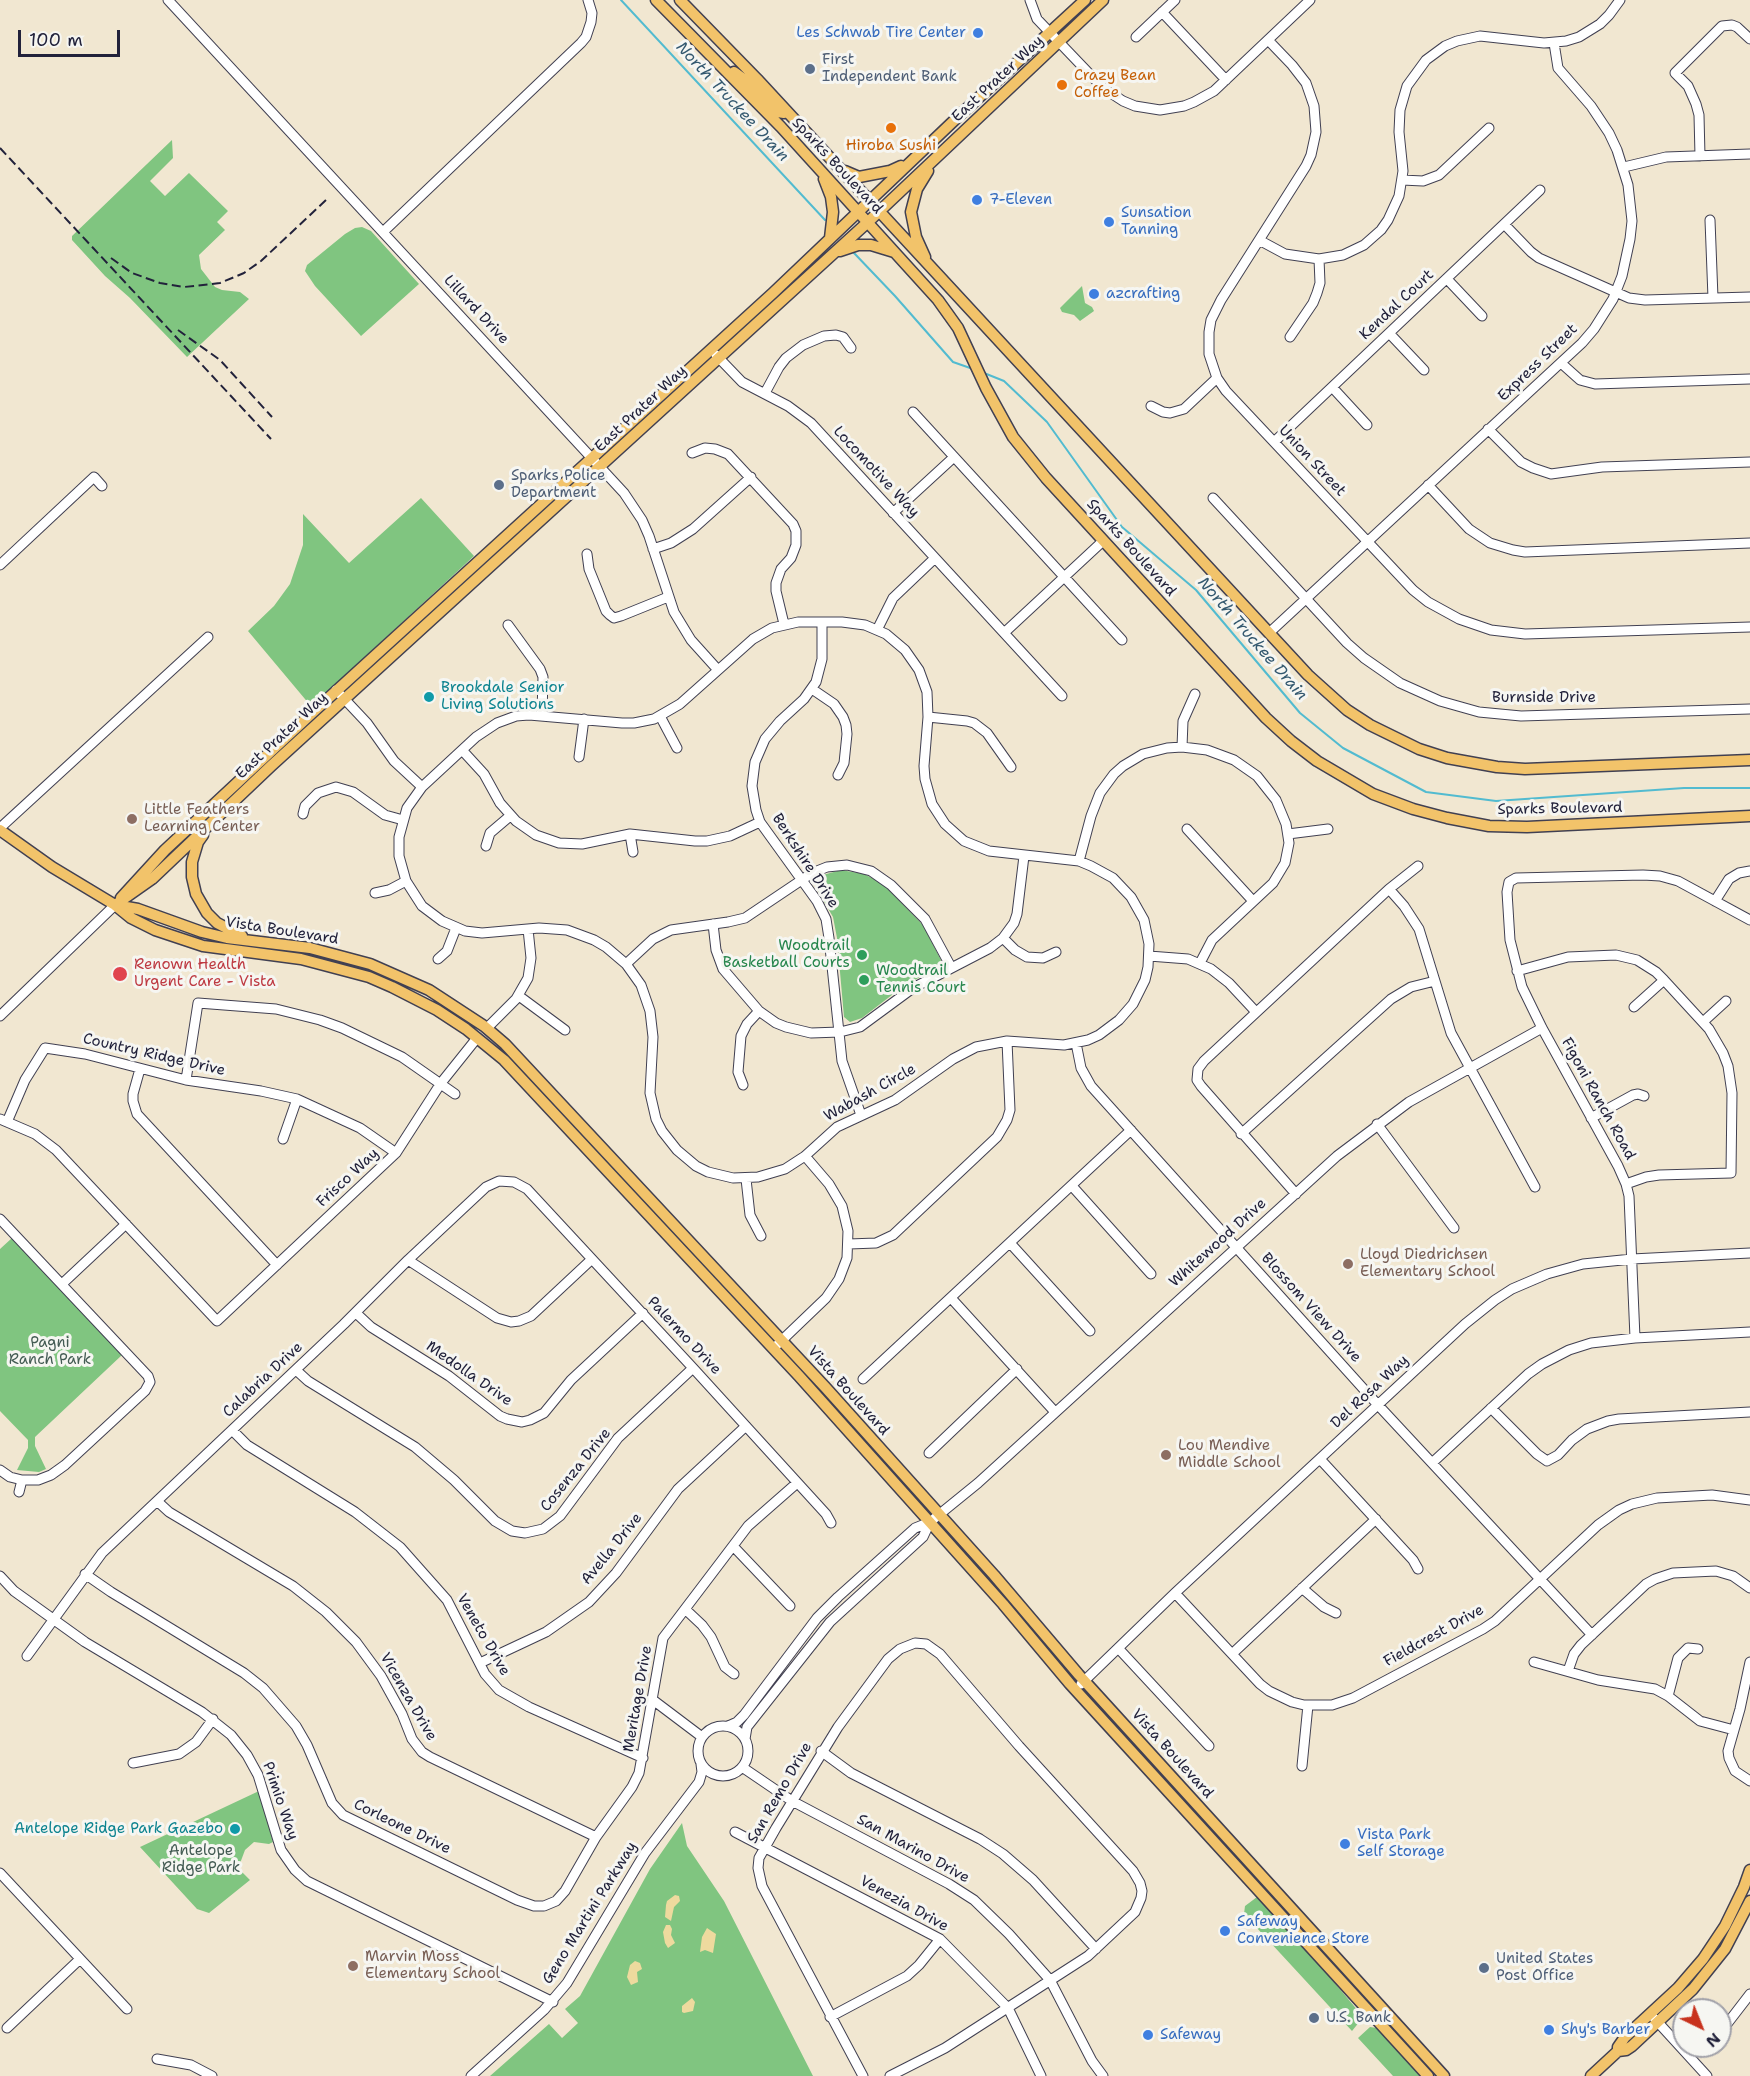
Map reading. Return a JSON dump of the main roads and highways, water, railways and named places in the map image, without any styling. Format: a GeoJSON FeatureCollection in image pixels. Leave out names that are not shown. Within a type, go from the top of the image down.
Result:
{"type":"FeatureCollection","features":[{"type":"Feature","properties":{"kind":"main road","name":"Sparks Boulevard"},"geometry":{"type":"LineString","coordinates":[[656,0],[721,65],[938,300],[966,344],[1008,429],[1026,455],[1282,733],[1317,761],[1373,794],[1413,809],[1489,826],[1527,827],[1750,816]]}},
{"type":"Feature","properties":{"kind":"main road","name":"Sparks Boulevard"},"geometry":{"type":"LineString","coordinates":[[680,0],[788,112],[1308,675],[1347,710],[1392,737],[1419,749],[1447,758],[1497,767],[1524,769],[1750,760]]}},
{"type":"Feature","properties":{"kind":"main road","name":"East Prater Way"},"geometry":{"type":"LineString","coordinates":[[115,905],[137,892],[152,879],[345,699],[601,467],[830,238],[1085,0]]}},
{"type":"Feature","properties":{"kind":"main road","name":"East Prater Way"},"geometry":{"type":"LineString","coordinates":[[115,905],[138,877],[165,850],[336,690],[592,457],[834,253],[1103,0]]}},
{"type":"Feature","properties":{"kind":"main road"},"geometry":{"type":"LineString","coordinates":[[721,65],[742,76],[778,112],[788,112]]}},
{"type":"Feature","properties":{"kind":"main road"},"geometry":{"type":"LineString","coordinates":[[928,265],[916,237],[911,212],[913,199],[920,183],[940,154]]}},
{"type":"Feature","properties":{"kind":"main road"},"geometry":{"type":"LineString","coordinates":[[835,164],[860,177],[890,171],[914,159]]}},
{"type":"Feature","properties":{"kind":"main road"},"geometry":{"type":"LineString","coordinates":[[814,164],[826,183],[831,197],[833,212],[830,238]]}},
{"type":"Feature","properties":{"kind":"main road"},"geometry":{"type":"LineString","coordinates":[[834,253],[846,248],[871,245],[885,248],[898,255]]}},
{"type":"Feature","properties":{"kind":"main road"},"geometry":{"type":"LineString","coordinates":[[210,824],[198,842],[192,862],[192,877],[196,894],[207,913],[217,923],[256,941]]}},
{"type":"Feature","properties":{"kind":"main road","name":"Vista Boulevard"},"geometry":{"type":"LineString","coordinates":[[0,829],[52,867],[115,905],[131,918],[203,946],[301,959],[346,970],[392,987],[438,1010],[477,1038],[520,1077],[773,1348],[1003,1604],[1076,1689],[1428,2076]]}},
{"type":"Feature","properties":{"kind":"main road","name":"Vista Boulevard"},"geometry":{"type":"LineString","coordinates":[[115,905],[138,909],[202,932],[227,938],[310,948],[370,964],[429,990],[487,1028],[524,1063],[782,1340],[1019,1603],[1084,1681],[1444,2076]]}},
{"type":"Feature","properties":{"kind":"main road"},"geometry":{"type":"LineString","coordinates":[[438,1010],[478,1029],[487,1028]]}},
{"type":"Feature","properties":{"kind":"main road"},"geometry":{"type":"LineString","coordinates":[[477,1038],[485,1037],[524,1063]]}},
{"type":"Feature","properties":{"kind":"main road"},"geometry":{"type":"LineString","coordinates":[[1591,2076],[1618,2051],[1632,2046],[1690,1974],[1716,1940],[1735,1906],[1750,1870]]}},
{"type":"Feature","properties":{"kind":"main road"},"geometry":{"type":"LineString","coordinates":[[1654,2018],[1693,1989],[1709,1970],[1732,1936],[1750,1901]]}},
{"type":"Feature","properties":{"kind":"waterway","name":"North Truckee Drain"},"geometry":{"type":"LineString","coordinates":[[621,0],[825,220]]}},
{"type":"Feature","properties":{"kind":"waterway","name":"North Truckee Drain"},"geometry":{"type":"LineString","coordinates":[[854,253],[953,362],[973,369]]}},
{"type":"Feature","properties":{"kind":"waterway","name":"North Truckee Drain"},"geometry":{"type":"LineString","coordinates":[[984,373],[1004,381],[1047,422],[1122,527],[1196,590],[1300,713],[1343,748],[1426,792],[1496,801],[1684,788],[1750,788]]}},
{"type":"Feature","properties":{"kind":"railway"},"geometry":{"type":"LineString","coordinates":[[0,148],[271,439]]}},
{"type":"Feature","properties":{"kind":"railway"},"geometry":{"type":"LineString","coordinates":[[111,258],[132,273],[160,283],[184,287],[220,283],[244,273],[261,261],[326,200]]}},
{"type":"Feature","properties":{"kind":"railway"},"geometry":{"type":"LineString","coordinates":[[178,330],[220,360],[272,417]]}},
{"type":"Feature","properties":{"kind":"place","name":"Les Schwab Tire Center"},"geometry":{"type":"Point","coordinates":[978,33]}},
{"type":"Feature","properties":{"kind":"place","name":"First Independent Bank"},"geometry":{"type":"Point","coordinates":[810,69]}},
{"type":"Feature","properties":{"kind":"place","name":"Crazy Bean Coffee"},"geometry":{"type":"Point","coordinates":[1062,85]}},
{"type":"Feature","properties":{"kind":"place","name":"Hiroba Sushi"},"geometry":{"type":"Point","coordinates":[891,128]}},
{"type":"Feature","properties":{"kind":"place","name":"7-Eleven"},"geometry":{"type":"Point","coordinates":[977,200]}},
{"type":"Feature","properties":{"kind":"place","name":"Sunsation Tanning"},"geometry":{"type":"Point","coordinates":[1109,222]}},
{"type":"Feature","properties":{"kind":"place","name":"azcrafting"},"geometry":{"type":"Point","coordinates":[1094,294]}},
{"type":"Feature","properties":{"kind":"place","name":"Sparks Police Department"},"geometry":{"type":"Point","coordinates":[499,485]}},
{"type":"Feature","properties":{"kind":"place","name":"Brookdale Senior Living Solutions"},"geometry":{"type":"Point","coordinates":[429,697]}},
{"type":"Feature","properties":{"kind":"place","name":"Little Feathers Learning Center"},"geometry":{"type":"Point","coordinates":[132,819]}},
{"type":"Feature","properties":{"kind":"place","name":"Woodtrail Basketball Courts"},"geometry":{"type":"Point","coordinates":[862,955]}},
{"type":"Feature","properties":{"kind":"place","name":"Renown Health Urgent Care - Vista"},"geometry":{"type":"Point","coordinates":[120,974]}},
{"type":"Feature","properties":{"kind":"place","name":"Woodtrail Tennis Court"},"geometry":{"type":"Point","coordinates":[864,980]}},
{"type":"Feature","properties":{"kind":"place","name":"Lloyd Diedrichsen Elementary School"},"geometry":{"type":"Point","coordinates":[1348,1264]}},
{"type":"Feature","properties":{"kind":"place","name":"Lou Mendive Middle School"},"geometry":{"type":"Point","coordinates":[1166,1455]}},
{"type":"Feature","properties":{"kind":"place","name":"Antelope Ridge Park Gazebo"},"geometry":{"type":"Point","coordinates":[235,1829]}},
{"type":"Feature","properties":{"kind":"place","name":"Vista Park Self Storage"},"geometry":{"type":"Point","coordinates":[1345,1844]}},
{"type":"Feature","properties":{"kind":"place","name":"Safeway Convenience Store"},"geometry":{"type":"Point","coordinates":[1225,1931]}},
{"type":"Feature","properties":{"kind":"place","name":"Marvin Moss Elementary School"},"geometry":{"type":"Point","coordinates":[353,1966]}},
{"type":"Feature","properties":{"kind":"place","name":"United States Post Office"},"geometry":{"type":"Point","coordinates":[1484,1968]}},
{"type":"Feature","properties":{"kind":"place","name":"U.S. Bank"},"geometry":{"type":"Point","coordinates":[1314,2018]}},
{"type":"Feature","properties":{"kind":"place","name":"Shy's Barber"},"geometry":{"type":"Point","coordinates":[1549,2030]}},
{"type":"Feature","properties":{"kind":"place","name":"Safeway"},"geometry":{"type":"Point","coordinates":[1148,2035]}},
{"type":"Feature","properties":{"kind":"park label","name":"Pagni Ranch Park"},"geometry":{"type":"Point","coordinates":[50,1352]}},
{"type":"Feature","properties":{"kind":"park label","name":"Antelope Ridge Park"},"geometry":{"type":"Point","coordinates":[201,1860]}}]}
